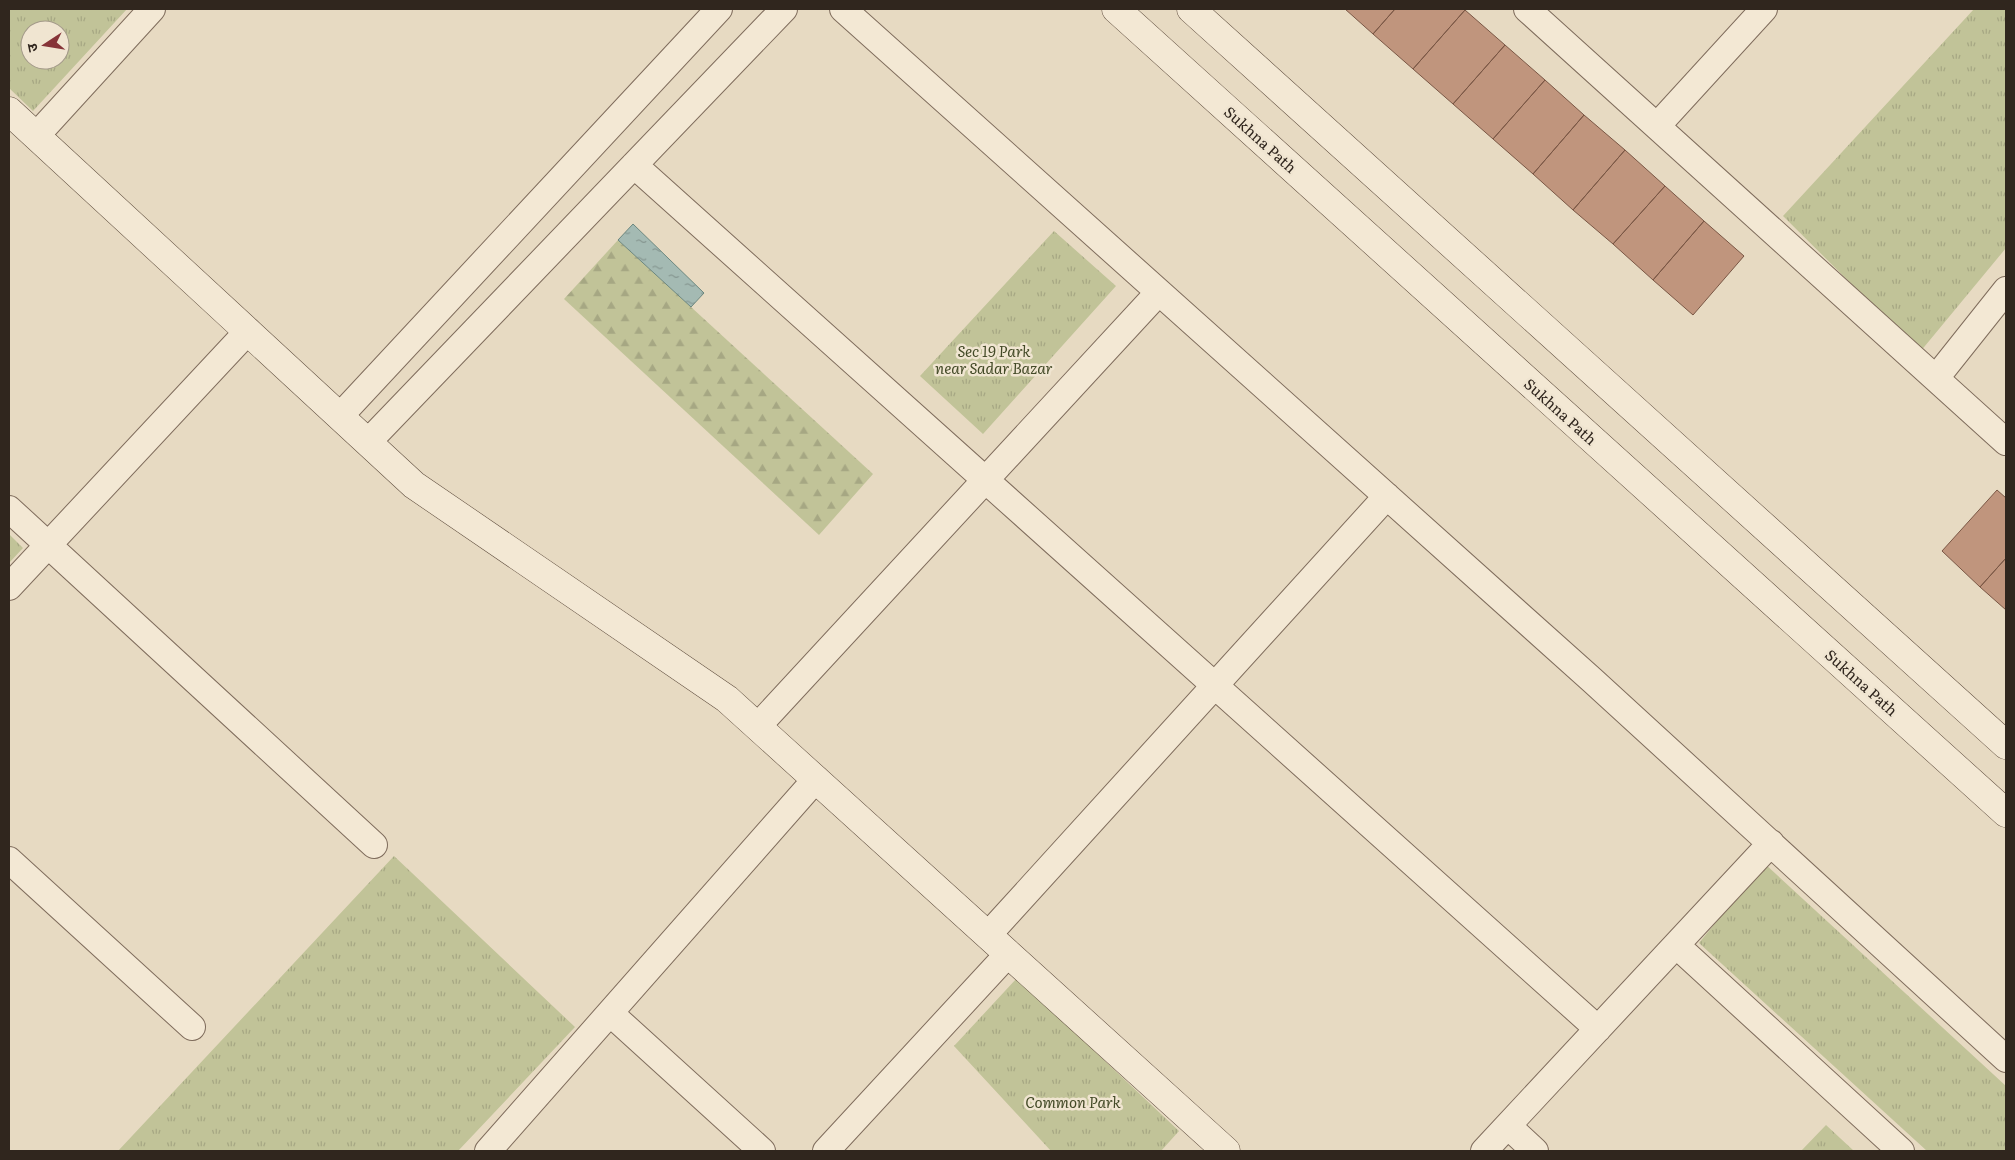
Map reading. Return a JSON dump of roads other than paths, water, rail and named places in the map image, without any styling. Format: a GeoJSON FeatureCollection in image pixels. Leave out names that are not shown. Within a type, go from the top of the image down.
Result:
{"type":"FeatureCollection","features":[{"type":"Feature","properties":{"kind":"main road","name":"Sukhna Path"},"geometry":{"type":"LineString","coordinates":[[1116,9],[2006,813]]}},
{"type":"Feature","properties":{"kind":"main road"},"geometry":{"type":"LineString","coordinates":[[1191,9],[2006,745]]}},
{"type":"Feature","properties":{"kind":"main road"},"geometry":{"type":"LineString","coordinates":[[9,111],[414,485],[727,699],[1226,1151]]}},
{"type":"Feature","properties":{"kind":"street"},"geometry":{"type":"LineString","coordinates":[[36,136],[152,9]]}},
{"type":"Feature","properties":{"kind":"street"},"geometry":{"type":"LineString","coordinates":[[340,416],[719,9]]}},
{"type":"Feature","properties":{"kind":"street"},"geometry":{"type":"LineString","coordinates":[[368,442],[784,9]]}},
{"type":"Feature","properties":{"kind":"street"},"geometry":{"type":"LineString","coordinates":[[843,9],[1771,843],[2006,1059]]}},
{"type":"Feature","properties":{"kind":"street"},"geometry":{"type":"LineString","coordinates":[[1528,9],[2006,442]]}},
{"type":"Feature","properties":{"kind":"street"},"geometry":{"type":"LineString","coordinates":[[1657,126],[1764,9]]}},
{"type":"Feature","properties":{"kind":"street"},"geometry":{"type":"LineString","coordinates":[[634,165],[1598,1029]]}},
{"type":"Feature","properties":{"kind":"street"},"geometry":{"type":"LineString","coordinates":[[1936,378],[2006,290]]}},
{"type":"Feature","properties":{"kind":"street"},"geometry":{"type":"LineString","coordinates":[[758,726],[1159,292]]}},
{"type":"Feature","properties":{"kind":"street"},"geometry":{"type":"LineString","coordinates":[[9,587],[248,331]]}},
{"type":"Feature","properties":{"kind":"street"},"geometry":{"type":"LineString","coordinates":[[988,935],[1386,496]]}},
{"type":"Feature","properties":{"kind":"street"},"geometry":{"type":"LineString","coordinates":[[9,509],[374,845]]}},
{"type":"Feature","properties":{"kind":"street"},"geometry":{"type":"LineString","coordinates":[[488,1151],[816,779]]}},
{"type":"Feature","properties":{"kind":"street"},"geometry":{"type":"LineString","coordinates":[[1484,1151],[1771,843]]}},
{"type":"Feature","properties":{"kind":"street"},"geometry":{"type":"LineString","coordinates":[[9,860],[192,1026]]}},
{"type":"Feature","properties":{"kind":"street"},"geometry":{"type":"LineString","coordinates":[[1676,945],[1901,1151]]}},
{"type":"Feature","properties":{"kind":"street"},"geometry":{"type":"LineString","coordinates":[[826,1151],[1008,954]]}},
{"type":"Feature","properties":{"kind":"street"},"geometry":{"type":"LineString","coordinates":[[610,1012],[762,1151]]}},
{"type":"Feature","properties":{"kind":"street"},"geometry":{"type":"LineString","coordinates":[[1508,1126],[1535,1151]]}},
{"type":"Feature","properties":{"kind":"water"},"geometry":{"type":"Polygon","coordinates":[[[633,224],[704,293],[691,307],[618,240],[633,224]]]}},
{"type":"Feature","properties":{"kind":"park label","name":"Sec 19 Park near Sadar Bazar"},"geometry":{"type":"Point","coordinates":[994,358]}},
{"type":"Feature","properties":{"kind":"park label","name":"Common Park"},"geometry":{"type":"Point","coordinates":[1073,1101]}}]}
